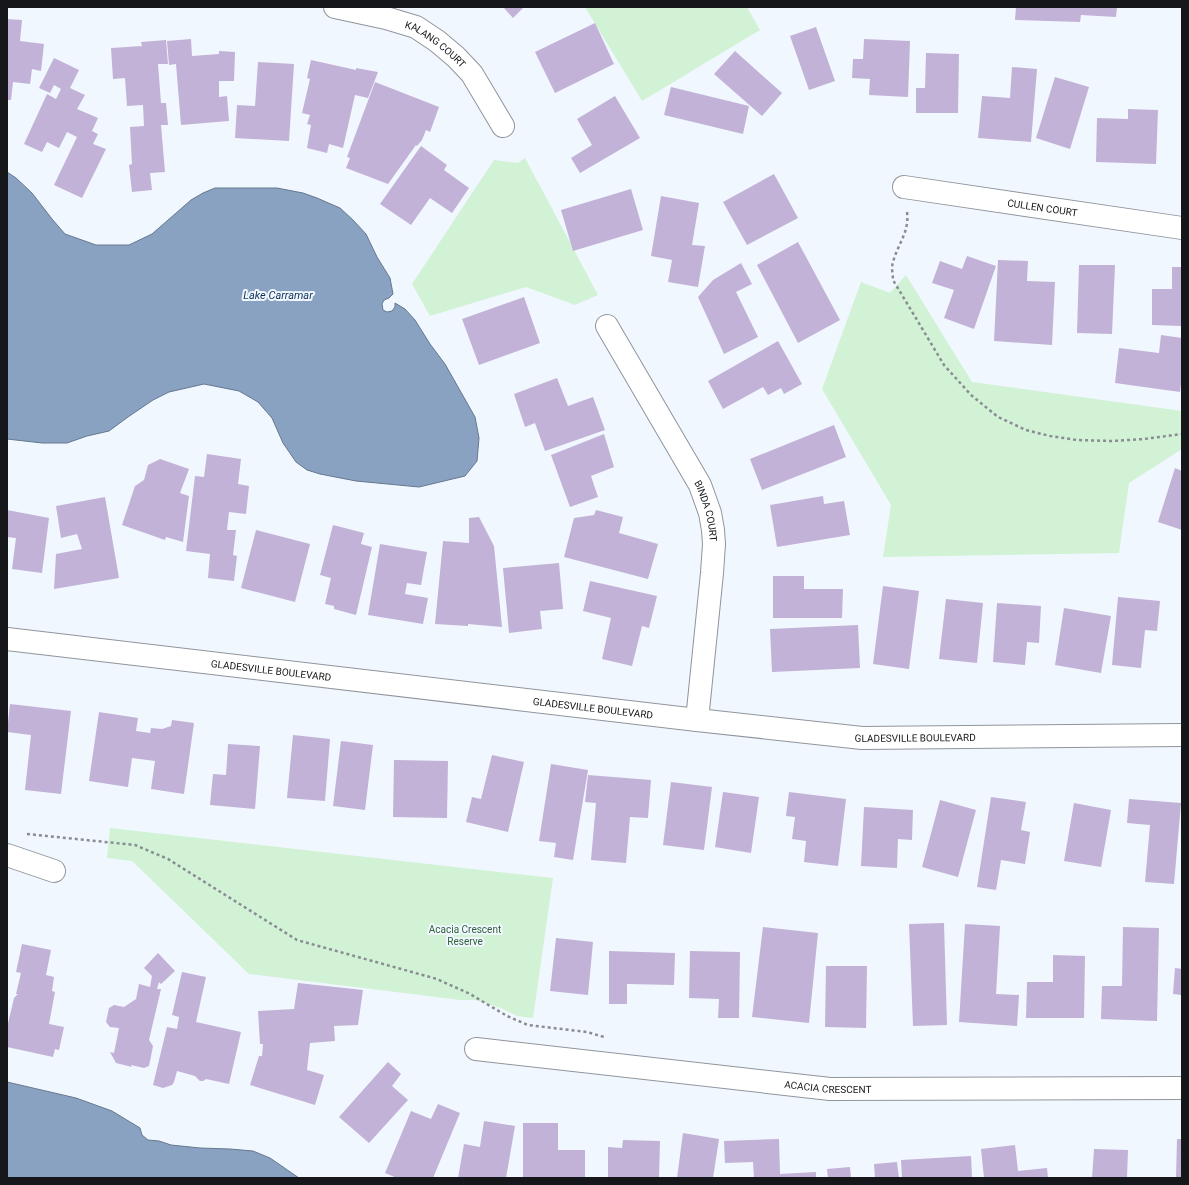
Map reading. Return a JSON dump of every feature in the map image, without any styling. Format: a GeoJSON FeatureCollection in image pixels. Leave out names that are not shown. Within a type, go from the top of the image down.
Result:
{"type":"FeatureCollection","features":[{"type":"Feature","properties":{"kind":"street","name":"KALANG COURT"},"geometry":{"type":"LineString","coordinates":[[335,7],[386,18],[416,27],[437,41],[456,57],[472,74],[503,126]]}},
{"type":"Feature","properties":{"kind":"street","name":"CULLEN COURT"},"geometry":{"type":"LineString","coordinates":[[904,187],[1182,228]]}},
{"type":"Feature","properties":{"kind":"street","name":"BINDA COURT"},"geometry":{"type":"LineString","coordinates":[[607,326],[700,485],[710,513],[713,530],[713,559],[697,720]]}},
{"type":"Feature","properties":{"kind":"street","name":"GLADESVILLE BOULEVARD"},"geometry":{"type":"LineString","coordinates":[[7,639],[862,738],[1182,735]]}},
{"type":"Feature","properties":{"kind":"street"},"geometry":{"type":"LineString","coordinates":[[7,855],[54,871]]}},
{"type":"Feature","properties":{"kind":"street","name":"ACACIA CRESCENT"},"geometry":{"type":"LineString","coordinates":[[476,1049],[830,1089],[1182,1088]]}},
{"type":"Feature","properties":{"kind":"path"},"geometry":{"type":"LineString","coordinates":[[904,187],[908,218],[906,231],[892,267],[893,280],[944,365],[971,395],[998,417],[1026,430],[1050,436],[1077,440],[1113,441],[1182,434]]}},
{"type":"Feature","properties":{"kind":"path"},"geometry":{"type":"LineString","coordinates":[[22,834],[66,837],[135,845],[168,859],[297,940],[437,979],[470,994],[507,1016],[528,1025],[587,1032],[608,1038]]}},
{"type":"Feature","properties":{"kind":"green space"},"geometry":{"type":"Polygon","coordinates":[[[585,7],[747,7],[760,30],[642,101],[585,7]]]}},
{"type":"Feature","properties":{"kind":"green space"},"geometry":{"type":"Polygon","coordinates":[[[525,158],[598,295],[575,305],[526,287],[430,316],[412,284],[494,160],[518,163],[525,158]]]}},
{"type":"Feature","properties":{"kind":"green space"},"geometry":{"type":"Polygon","coordinates":[[[906,275],[972,382],[1182,411],[1182,449],[1129,483],[1119,553],[883,557],[891,505],[822,389],[861,282],[890,293],[906,275]]]}},
{"type":"Feature","properties":{"kind":"green space","name":"Acacia Crescent Reserve"},"geometry":{"type":"Polygon","coordinates":[[[110,828],[553,878],[533,1018],[517,1016],[501,1008],[475,1000],[460,1000],[249,974],[132,861],[107,858],[110,828]]]}},
{"type":"Feature","properties":{"kind":"water","name":"Lake Carramar"},"geometry":{"type":"Polygon","coordinates":[[[7,172],[32,193],[65,234],[96,245],[129,245],[152,234],[191,200],[215,188],[277,188],[303,193],[340,208],[366,234],[377,257],[390,278],[393,294],[384,300],[382,304],[383,310],[387,312],[392,311],[395,307],[395,303],[405,309],[415,320],[445,364],[475,417],[479,438],[477,461],[465,476],[419,487],[356,481],[320,474],[307,470],[296,462],[283,443],[272,418],[258,402],[239,391],[204,384],[169,392],[153,400],[109,431],[87,436],[67,443],[42,443],[7,439],[7,172]]]}},
{"type":"Feature","properties":{"kind":"water"},"geometry":{"type":"Polygon","coordinates":[[[7,1082],[76,1098],[112,1111],[140,1128],[142,1135],[148,1140],[159,1141],[171,1145],[253,1151],[270,1158],[299,1178],[7,1178],[7,1082]]]}},
{"type":"Feature","properties":{"kind":"building"},"geometry":{"type":"Polygon","coordinates":[[[503,7],[524,7],[513,18],[503,7]]]}},
{"type":"Feature","properties":{"kind":"building"},"geometry":{"type":"Polygon","coordinates":[[[1016,7],[1117,7],[1116,17],[1081,15],[1080,22],[1015,20],[1016,7]]]}},
{"type":"Feature","properties":{"kind":"building"},"geometry":{"type":"Polygon","coordinates":[[[7,19],[22,20],[20,41],[44,44],[41,71],[32,69],[30,84],[13,82],[11,100],[7,100],[7,19]]]}},
{"type":"Feature","properties":{"kind":"building"},"geometry":{"type":"Polygon","coordinates":[[[595,23],[614,64],[555,93],[535,52],[595,23]]]}},
{"type":"Feature","properties":{"kind":"building"},"geometry":{"type":"Polygon","coordinates":[[[816,27],[835,81],[809,90],[790,36],[816,27]]]}},
{"type":"Feature","properties":{"kind":"building"},"geometry":{"type":"Polygon","coordinates":[[[191,39],[192,56],[219,54],[219,51],[235,52],[234,81],[219,81],[219,97],[227,96],[229,121],[181,125],[176,64],[169,65],[167,41],[191,39]]]}},
{"type":"Feature","properties":{"kind":"building"},"geometry":{"type":"Polygon","coordinates":[[[864,39],[910,41],[908,97],[869,95],[870,79],[852,78],[853,59],[863,59],[864,39]]]}},
{"type":"Feature","properties":{"kind":"building"},"geometry":{"type":"Polygon","coordinates":[[[166,40],[168,64],[158,64],[161,103],[166,103],[168,125],[161,125],[165,172],[150,173],[152,190],[132,192],[129,165],[132,164],[130,127],[144,126],[143,105],[127,106],[125,78],[113,79],[111,48],[142,46],[141,42],[166,40]]]}},
{"type":"Feature","properties":{"kind":"building"},"geometry":{"type":"Polygon","coordinates":[[[735,51],[782,93],[762,116],[714,74],[735,51]]]}},
{"type":"Feature","properties":{"kind":"building"},"geometry":{"type":"Polygon","coordinates":[[[926,53],[959,54],[958,113],[916,113],[916,88],[925,88],[926,53]]]}},
{"type":"Feature","properties":{"kind":"building"},"geometry":{"type":"Polygon","coordinates":[[[54,58],[79,70],[70,88],[85,95],[77,109],[98,118],[92,131],[98,134],[93,144],[106,149],[82,198],[54,185],[77,137],[67,132],[59,148],[47,142],[42,152],[24,144],[47,94],[56,99],[61,89],[54,85],[50,93],[39,88],[54,58]]]}},
{"type":"Feature","properties":{"kind":"building"},"geometry":{"type":"Polygon","coordinates":[[[311,60],[356,70],[356,68],[378,72],[368,98],[355,95],[343,148],[329,144],[327,153],[307,148],[311,125],[307,124],[310,115],[302,113],[310,79],[307,78],[311,60]]]}},
{"type":"Feature","properties":{"kind":"building"},"geometry":{"type":"Polygon","coordinates":[[[258,62],[294,64],[289,141],[235,138],[237,105],[255,106],[258,62]]]}},
{"type":"Feature","properties":{"kind":"building"},"geometry":{"type":"Polygon","coordinates":[[[1012,67],[1037,69],[1031,142],[978,138],[982,96],[1010,98],[1012,67]]]}},
{"type":"Feature","properties":{"kind":"building"},"geometry":{"type":"Polygon","coordinates":[[[1055,77],[1089,87],[1070,149],[1036,138],[1055,77]]]}},
{"type":"Feature","properties":{"kind":"building"},"geometry":{"type":"Polygon","coordinates":[[[375,82],[439,107],[430,132],[426,130],[422,140],[417,146],[416,145],[388,184],[346,168],[350,158],[347,157],[375,82]]]}},
{"type":"Feature","properties":{"kind":"building"},"geometry":{"type":"Polygon","coordinates":[[[671,87],[749,106],[743,134],[664,115],[671,87]]]}},
{"type":"Feature","properties":{"kind":"building"},"geometry":{"type":"Polygon","coordinates":[[[615,96],[640,138],[580,173],[571,158],[592,145],[577,119],[615,96]]]}},
{"type":"Feature","properties":{"kind":"building"},"geometry":{"type":"Polygon","coordinates":[[[1128,109],[1158,110],[1156,164],[1096,162],[1097,118],[1128,119],[1128,109]]]}},
{"type":"Feature","properties":{"kind":"building"},"geometry":{"type":"Polygon","coordinates":[[[421,146],[447,165],[444,170],[469,188],[452,213],[430,198],[411,225],[380,204],[421,146]]]}},
{"type":"Feature","properties":{"kind":"building"},"geometry":{"type":"Polygon","coordinates":[[[774,174],[798,218],[747,245],[723,202],[774,174]]]}},
{"type":"Feature","properties":{"kind":"building"},"geometry":{"type":"Polygon","coordinates":[[[631,189],[643,230],[573,251],[561,210],[631,189]]]}},
{"type":"Feature","properties":{"kind":"building"},"geometry":{"type":"Polygon","coordinates":[[[661,196],[699,203],[692,245],[705,246],[698,287],[668,282],[672,260],[651,256],[661,196]]]}},
{"type":"Feature","properties":{"kind":"building"},"geometry":{"type":"Polygon","coordinates":[[[798,242],[840,320],[798,343],[757,265],[798,242]]]}},
{"type":"Feature","properties":{"kind":"building"},"geometry":{"type":"Polygon","coordinates":[[[967,256],[996,266],[974,329],[944,318],[954,290],[932,283],[940,261],[962,269],[967,256]]]}},
{"type":"Feature","properties":{"kind":"building"},"geometry":{"type":"Polygon","coordinates":[[[998,260],[1028,261],[1027,281],[1055,282],[1052,345],[994,341],[998,260]]]}},
{"type":"Feature","properties":{"kind":"building"},"geometry":{"type":"Polygon","coordinates":[[[741,263],[752,284],[736,292],[758,337],[724,354],[698,297],[713,280],[741,263]]]}},
{"type":"Feature","properties":{"kind":"building"},"geometry":{"type":"Polygon","coordinates":[[[1079,265],[1115,265],[1112,334],[1077,333],[1079,265]]]}},
{"type":"Feature","properties":{"kind":"building"},"geometry":{"type":"Polygon","coordinates":[[[1172,267],[1182,267],[1182,326],[1152,325],[1152,289],[1172,289],[1172,267]]]}},
{"type":"Feature","properties":{"kind":"building"},"geometry":{"type":"Polygon","coordinates":[[[524,297],[540,343],[479,365],[462,319],[524,297]]]}},
{"type":"Feature","properties":{"kind":"building"},"geometry":{"type":"Polygon","coordinates":[[[1161,335],[1182,338],[1182,376],[1180,392],[1115,383],[1119,348],[1159,353],[1161,335]]]}},
{"type":"Feature","properties":{"kind":"building"},"geometry":{"type":"Polygon","coordinates":[[[778,341],[802,384],[784,394],[781,388],[768,395],[763,387],[723,409],[708,381],[778,341]]]}},
{"type":"Feature","properties":{"kind":"building"},"geometry":{"type":"Polygon","coordinates":[[[557,378],[568,406],[593,397],[605,430],[545,451],[535,423],[525,427],[514,394],[557,378]]]}},
{"type":"Feature","properties":{"kind":"building"},"geometry":{"type":"Polygon","coordinates":[[[834,425],[846,457],[762,490],[750,459],[834,425]]]}},
{"type":"Feature","properties":{"kind":"building"},"geometry":{"type":"Polygon","coordinates":[[[604,434],[614,467],[591,476],[598,497],[570,507],[551,455],[604,434]]]}},
{"type":"Feature","properties":{"kind":"building"},"geometry":{"type":"Polygon","coordinates":[[[207,454],[241,459],[238,484],[249,486],[246,514],[229,512],[227,530],[236,530],[233,555],[237,556],[234,581],[208,578],[210,554],[186,551],[195,476],[204,477],[207,454]]]}},
{"type":"Feature","properties":{"kind":"building"},"geometry":{"type":"Polygon","coordinates":[[[160,459],[189,469],[180,493],[189,496],[183,542],[166,537],[165,540],[122,525],[135,486],[144,480],[148,465],[160,459]]]}},
{"type":"Feature","properties":{"kind":"building"},"geometry":{"type":"Polygon","coordinates":[[[1175,468],[1182,471],[1182,530],[1158,522],[1175,468]]]}},
{"type":"Feature","properties":{"kind":"building"},"geometry":{"type":"Polygon","coordinates":[[[823,496],[824,504],[844,501],[850,535],[777,547],[770,505],[823,496]]]}},
{"type":"Feature","properties":{"kind":"building"},"geometry":{"type":"Polygon","coordinates":[[[105,497],[119,578],[54,589],[56,554],[82,549],[77,534],[61,538],[56,506],[105,497]]]}},
{"type":"Feature","properties":{"kind":"building"},"geometry":{"type":"Polygon","coordinates":[[[7,510],[49,518],[42,573],[12,569],[16,538],[7,537],[7,510]]]}},
{"type":"Feature","properties":{"kind":"building"},"geometry":{"type":"Polygon","coordinates":[[[596,510],[623,517],[619,533],[658,544],[648,579],[564,557],[574,518],[594,515],[596,510]]]}},
{"type":"Feature","properties":{"kind":"building"},"geometry":{"type":"Polygon","coordinates":[[[479,517],[494,546],[502,627],[468,624],[468,626],[435,624],[443,541],[469,543],[469,518],[479,517]]]}},
{"type":"Feature","properties":{"kind":"building"},"geometry":{"type":"Polygon","coordinates":[[[333,525],[364,533],[361,544],[372,547],[356,615],[334,609],[334,606],[325,604],[331,578],[320,575],[333,525]]]}},
{"type":"Feature","properties":{"kind":"building"},"geometry":{"type":"Polygon","coordinates":[[[256,530],[310,544],[295,602],[241,588],[256,530]]]}},
{"type":"Feature","properties":{"kind":"building"},"geometry":{"type":"Polygon","coordinates":[[[380,544],[427,552],[421,585],[407,583],[405,594],[428,598],[423,624],[368,615],[380,544]]]}},
{"type":"Feature","properties":{"kind":"building"},"geometry":{"type":"Polygon","coordinates":[[[559,563],[563,609],[540,611],[542,629],[509,633],[503,568],[559,563]]]}},
{"type":"Feature","properties":{"kind":"building"},"geometry":{"type":"Polygon","coordinates":[[[773,576],[804,576],[804,589],[843,589],[842,618],[773,618],[773,576]]]}},
{"type":"Feature","properties":{"kind":"building"},"geometry":{"type":"Polygon","coordinates":[[[590,581],[657,596],[649,628],[642,626],[632,666],[602,659],[611,618],[583,611],[590,581]]]}},
{"type":"Feature","properties":{"kind":"building"},"geometry":{"type":"Polygon","coordinates":[[[883,586],[919,591],[909,669],[873,664],[883,586]]]}},
{"type":"Feature","properties":{"kind":"building"},"geometry":{"type":"Polygon","coordinates":[[[1118,597],[1160,601],[1157,631],[1145,630],[1141,668],[1112,665],[1118,597]]]}},
{"type":"Feature","properties":{"kind":"building"},"geometry":{"type":"Polygon","coordinates":[[[946,599],[983,603],[977,663],[939,659],[946,599]]]}},
{"type":"Feature","properties":{"kind":"building"},"geometry":{"type":"Polygon","coordinates":[[[997,603],[1041,606],[1039,643],[1027,642],[1025,665],[993,662],[997,603]]]}},
{"type":"Feature","properties":{"kind":"building"},"geometry":{"type":"Polygon","coordinates":[[[1064,608],[1111,616],[1101,673],[1055,665],[1064,608]]]}},
{"type":"Feature","properties":{"kind":"building"},"geometry":{"type":"Polygon","coordinates":[[[858,625],[860,668],[772,672],[770,629],[858,625]]]}},
{"type":"Feature","properties":{"kind":"building"},"geometry":{"type":"Polygon","coordinates":[[[10,704],[71,711],[61,794],[25,790],[31,735],[7,732],[10,704]]]}},
{"type":"Feature","properties":{"kind":"building"},"geometry":{"type":"Polygon","coordinates":[[[99,712],[138,718],[136,731],[150,733],[151,728],[162,729],[171,726],[172,720],[194,723],[184,794],[151,789],[155,761],[132,758],[128,787],[89,781],[99,712]]]}},
{"type":"Feature","properties":{"kind":"building"},"geometry":{"type":"Polygon","coordinates":[[[293,735],[330,739],[325,801],[287,798],[293,735]]]}},
{"type":"Feature","properties":{"kind":"building"},"geometry":{"type":"Polygon","coordinates":[[[341,741],[373,745],[365,810],[333,806],[341,741]]]}},
{"type":"Feature","properties":{"kind":"building"},"geometry":{"type":"Polygon","coordinates":[[[228,744],[260,746],[255,809],[210,805],[213,774],[226,775],[228,744]]]}},
{"type":"Feature","properties":{"kind":"building"},"geometry":{"type":"Polygon","coordinates":[[[492,755],[524,762],[508,832],[466,822],[472,797],[481,799],[492,755]]]}},
{"type":"Feature","properties":{"kind":"building"},"geometry":{"type":"Polygon","coordinates":[[[394,760],[448,761],[447,818],[393,817],[394,760]]]}},
{"type":"Feature","properties":{"kind":"building"},"geometry":{"type":"Polygon","coordinates":[[[551,764],[588,770],[573,860],[554,857],[556,843],[539,841],[551,764]]]}},
{"type":"Feature","properties":{"kind":"building"},"geometry":{"type":"Polygon","coordinates":[[[588,775],[651,780],[648,818],[630,817],[626,863],[591,860],[596,803],[585,802],[588,775]]]}},
{"type":"Feature","properties":{"kind":"building"},"geometry":{"type":"Polygon","coordinates":[[[671,782],[712,787],[704,850],[663,845],[671,782]]]}},
{"type":"Feature","properties":{"kind":"building"},"geometry":{"type":"Polygon","coordinates":[[[723,792],[759,797],[751,853],[715,847],[723,792]]]}},
{"type":"Feature","properties":{"kind":"building"},"geometry":{"type":"Polygon","coordinates":[[[789,792],[846,799],[838,866],[804,862],[806,841],[792,839],[795,817],[786,816],[789,792]]]}},
{"type":"Feature","properties":{"kind":"building"},"geometry":{"type":"Polygon","coordinates":[[[991,797],[1026,802],[1021,830],[1030,832],[1025,864],[1001,860],[996,890],[977,887],[991,797]]]}},
{"type":"Feature","properties":{"kind":"building"},"geometry":{"type":"Polygon","coordinates":[[[1129,799],[1181,803],[1174,884],[1145,882],[1150,825],[1127,823],[1129,799]]]}},
{"type":"Feature","properties":{"kind":"building"},"geometry":{"type":"Polygon","coordinates":[[[940,800],[976,810],[958,877],[922,867],[940,800]]]}},
{"type":"Feature","properties":{"kind":"building"},"geometry":{"type":"Polygon","coordinates":[[[1074,803],[1111,810],[1101,867],[1064,861],[1074,803]]]}},
{"type":"Feature","properties":{"kind":"building"},"geometry":{"type":"Polygon","coordinates":[[[864,807],[913,810],[912,840],[898,839],[897,868],[861,866],[864,807]]]}},
{"type":"Feature","properties":{"kind":"building"},"geometry":{"type":"Polygon","coordinates":[[[944,923],[947,1025],[913,1026],[909,924],[944,923]]]}},
{"type":"Feature","properties":{"kind":"building"},"geometry":{"type":"Polygon","coordinates":[[[965,924],[1000,926],[996,994],[1019,995],[1017,1026],[959,1022],[965,924]]]}},
{"type":"Feature","properties":{"kind":"building"},"geometry":{"type":"Polygon","coordinates":[[[763,927],[818,933],[809,1023],[752,1017],[763,927]]]}},
{"type":"Feature","properties":{"kind":"building"},"geometry":{"type":"Polygon","coordinates":[[[1123,927],[1159,928],[1157,1021],[1101,1019],[1102,986],[1122,986],[1123,927]]]}},
{"type":"Feature","properties":{"kind":"building"},"geometry":{"type":"Polygon","coordinates":[[[556,938],[593,942],[588,995],[550,991],[556,938]]]}},
{"type":"Feature","properties":{"kind":"building"},"geometry":{"type":"Polygon","coordinates":[[[22,944],[51,950],[46,975],[54,977],[52,991],[55,992],[49,1024],[64,1027],[59,1050],[55,1049],[53,1057],[7,1047],[7,1028],[14,998],[18,994],[16,994],[21,973],[16,972],[22,944]]]}},
{"type":"Feature","properties":{"kind":"building"},"geometry":{"type":"Polygon","coordinates":[[[609,951],[675,953],[674,985],[627,984],[627,1004],[609,1004],[609,951]]]}},
{"type":"Feature","properties":{"kind":"building"},"geometry":{"type":"Polygon","coordinates":[[[690,951],[740,952],[739,1018],[718,1018],[719,999],[689,998],[690,951]]]}},
{"type":"Feature","properties":{"kind":"building"},"geometry":{"type":"Polygon","coordinates":[[[158,953],[175,971],[161,984],[159,982],[157,989],[161,989],[149,1040],[153,1046],[149,1066],[144,1068],[131,1065],[132,1067],[116,1063],[110,1052],[114,1053],[119,1028],[110,1027],[106,1022],[109,1008],[114,1005],[124,1007],[136,999],[139,984],[150,987],[152,976],[144,968],[158,953]]]}},
{"type":"Feature","properties":{"kind":"building"},"geometry":{"type":"Polygon","coordinates":[[[1053,955],[1085,956],[1084,1018],[1026,1018],[1027,982],[1053,982],[1053,955]]]}},
{"type":"Feature","properties":{"kind":"building"},"geometry":{"type":"Polygon","coordinates":[[[826,966],[867,966],[866,1028],[825,1027],[826,966]]]}},
{"type":"Feature","properties":{"kind":"building"},"geometry":{"type":"Polygon","coordinates":[[[1175,968],[1182,969],[1182,995],[1173,994],[1175,968]]]}},
{"type":"Feature","properties":{"kind":"building"},"geometry":{"type":"Polygon","coordinates":[[[182,972],[206,977],[196,1022],[241,1032],[229,1084],[206,1079],[200,1081],[195,1076],[177,1071],[172,1085],[163,1088],[153,1085],[167,1027],[177,1029],[179,1017],[172,1015],[182,972]]]}},
{"type":"Feature","properties":{"kind":"building"},"geometry":{"type":"Polygon","coordinates":[[[298,983],[363,990],[358,1025],[334,1026],[335,1041],[310,1043],[307,1070],[324,1075],[315,1105],[250,1085],[259,1056],[262,1056],[263,1044],[260,1044],[258,1011],[294,1009],[298,983]]]}},
{"type":"Feature","properties":{"kind":"building"},"geometry":{"type":"Polygon","coordinates":[[[388,1062],[401,1074],[392,1086],[408,1100],[369,1143],[339,1117],[388,1062]]]}},
{"type":"Feature","properties":{"kind":"building"},"geometry":{"type":"Polygon","coordinates":[[[438,1104],[460,1113],[433,1178],[397,1178],[385,1173],[411,1111],[431,1119],[438,1104]]]}},
{"type":"Feature","properties":{"kind":"building"},"geometry":{"type":"Polygon","coordinates":[[[484,1121],[515,1126],[506,1178],[458,1178],[464,1144],[480,1147],[484,1121]]]}},
{"type":"Feature","properties":{"kind":"building"},"geometry":{"type":"Polygon","coordinates":[[[523,1123],[558,1123],[558,1150],[585,1150],[585,1178],[523,1178],[523,1123]]]}},
{"type":"Feature","properties":{"kind":"building"},"geometry":{"type":"Polygon","coordinates":[[[683,1133],[719,1139],[713,1178],[677,1178],[683,1133]]]}},
{"type":"Feature","properties":{"kind":"building"},"geometry":{"type":"Polygon","coordinates":[[[779,1139],[780,1174],[816,1172],[816,1178],[754,1178],[753,1162],[725,1163],[724,1141],[779,1139]]]}},
{"type":"Feature","properties":{"kind":"building"},"geometry":{"type":"Polygon","coordinates":[[[1177,1139],[1182,1139],[1182,1178],[1176,1178],[1177,1139]]]}},
{"type":"Feature","properties":{"kind":"building"},"geometry":{"type":"Polygon","coordinates":[[[623,1140],[660,1141],[659,1178],[608,1178],[608,1147],[622,1148],[623,1140]]]}},
{"type":"Feature","properties":{"kind":"building"},"geometry":{"type":"Polygon","coordinates":[[[1015,1145],[1018,1171],[1047,1168],[1048,1178],[984,1178],[981,1149],[1015,1145]]]}},
{"type":"Feature","properties":{"kind":"building"},"geometry":{"type":"Polygon","coordinates":[[[1094,1149],[1128,1150],[1127,1178],[1092,1178],[1094,1149]]]}},
{"type":"Feature","properties":{"kind":"building"},"geometry":{"type":"Polygon","coordinates":[[[971,1156],[972,1177],[902,1178],[901,1160],[971,1156]]]}},
{"type":"Feature","properties":{"kind":"building"},"geometry":{"type":"Polygon","coordinates":[[[897,1162],[899,1178],[875,1178],[874,1164],[897,1162]]]}},
{"type":"Feature","properties":{"kind":"building"},"geometry":{"type":"Polygon","coordinates":[[[850,1167],[851,1178],[828,1178],[827,1169],[850,1167]]]}}]}
